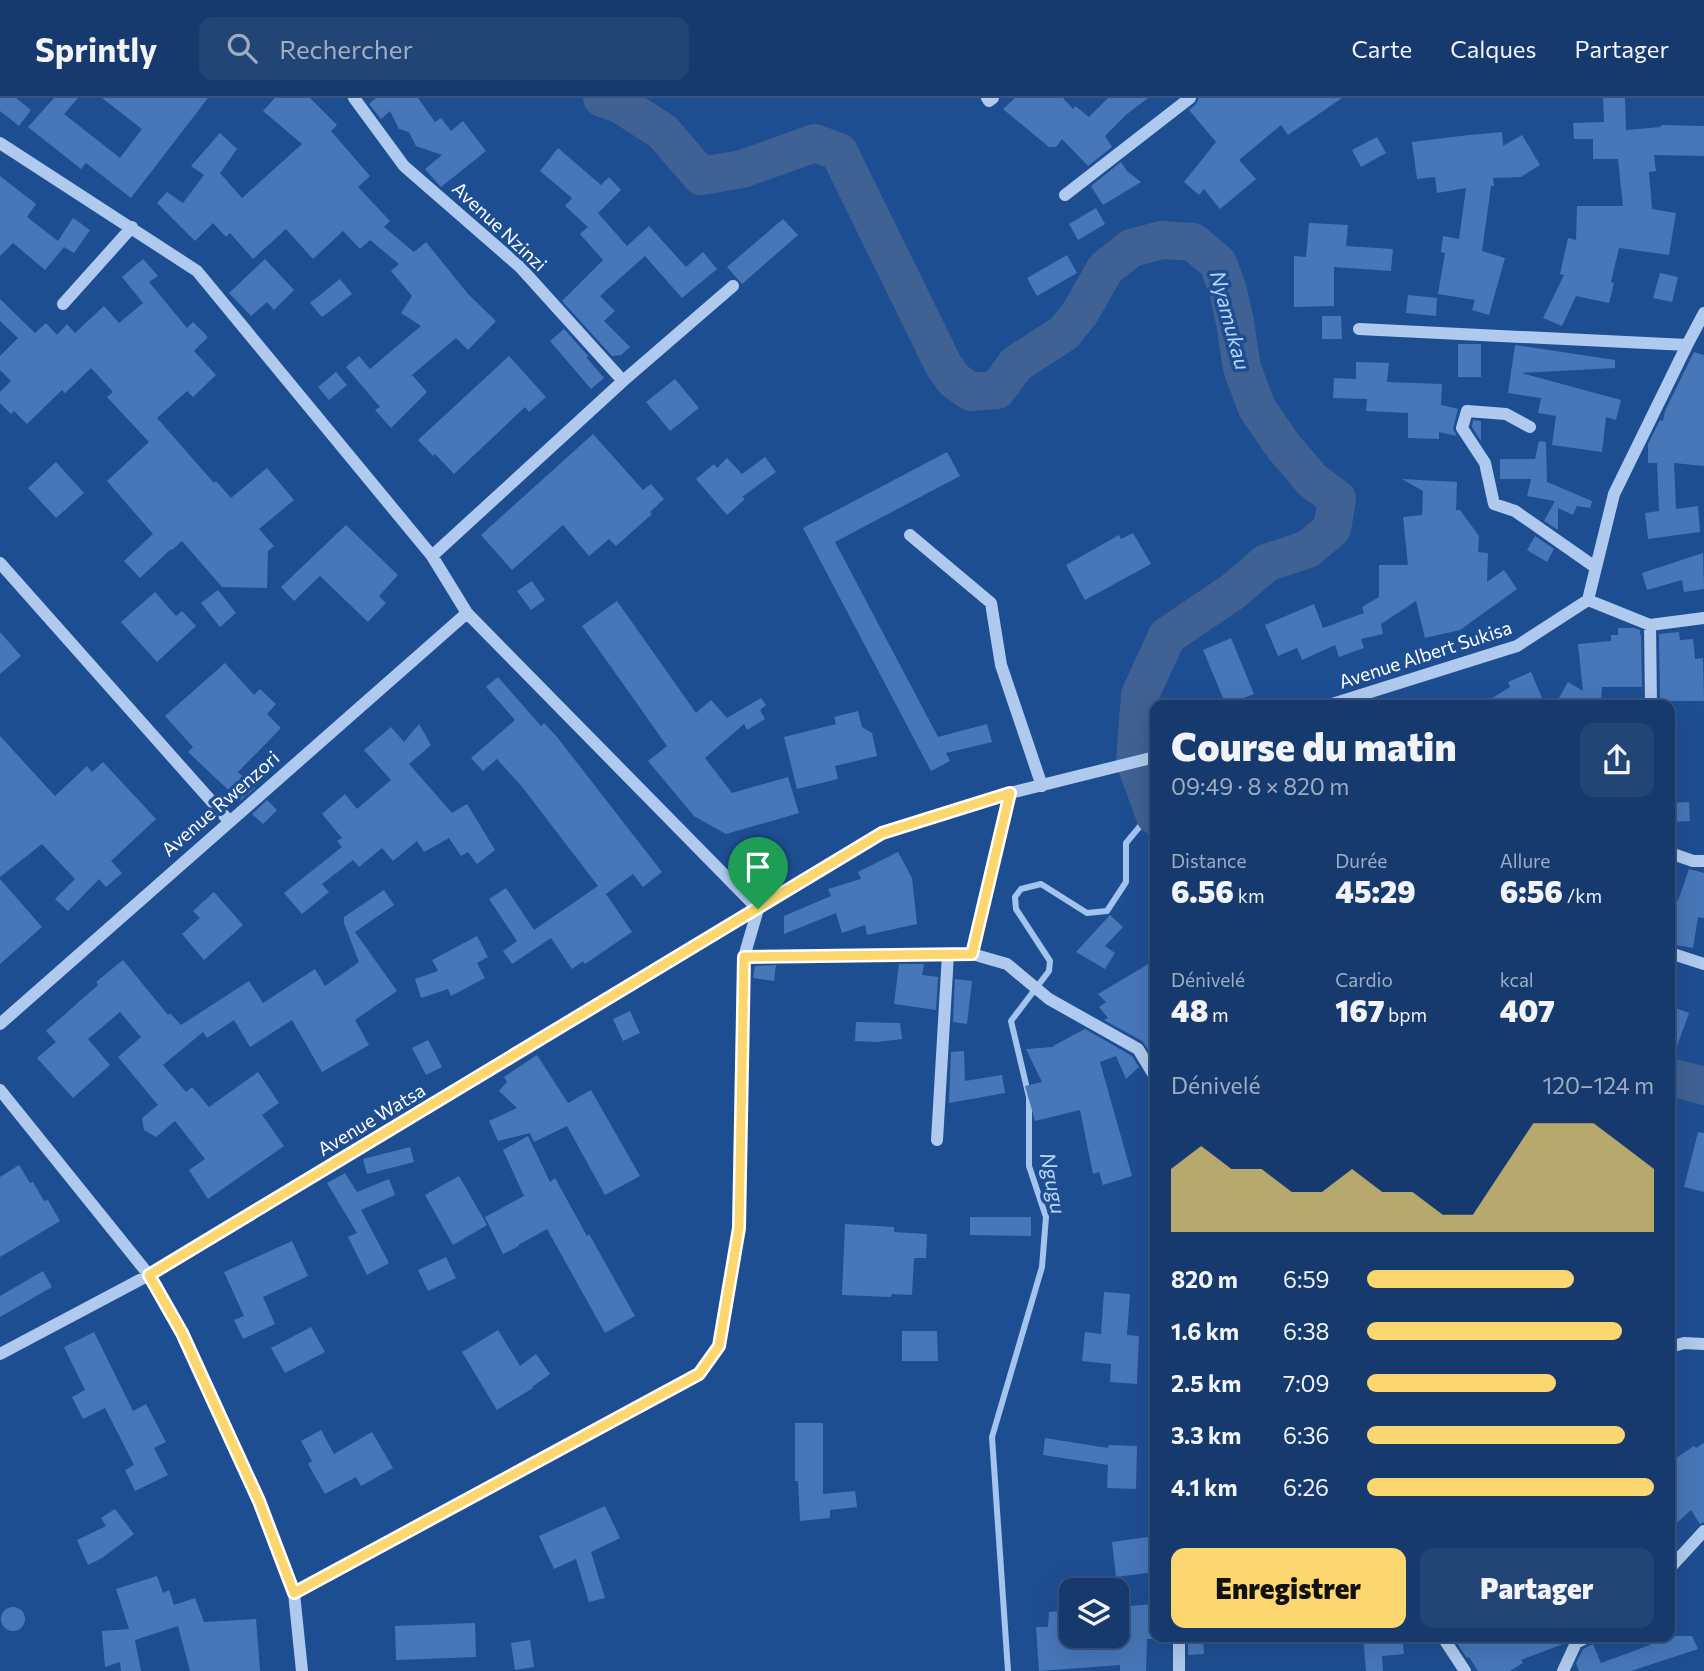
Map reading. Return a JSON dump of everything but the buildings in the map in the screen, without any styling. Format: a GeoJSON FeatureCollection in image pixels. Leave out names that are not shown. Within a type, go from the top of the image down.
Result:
{"type":"FeatureCollection","features":[{"type":"Feature","properties":{"kind":"street","name":"Avenue Nzinzi"},"geometry":{"type":"LineString","coordinates":[[354,98],[404,166],[520,267],[623,381]]}},
{"type":"Feature","properties":{"kind":"street"},"geometry":{"type":"LineString","coordinates":[[1065,195],[1190,98]]}},
{"type":"Feature","properties":{"kind":"street"},"geometry":{"type":"LineString","coordinates":[[0,143],[197,271],[432,556],[467,613],[758,909],[744,957],[739,1228],[719,1346],[699,1374],[294,1593]]}},
{"type":"Feature","properties":{"kind":"street"},"geometry":{"type":"LineString","coordinates":[[63,304],[132,228]]}},
{"type":"Feature","properties":{"kind":"street"},"geometry":{"type":"LineString","coordinates":[[432,556],[623,381],[733,286]]}},
{"type":"Feature","properties":{"kind":"street"},"geometry":{"type":"LineString","coordinates":[[1704,313],[1614,494],[1588,600],[1650,625],[1704,618]]}},
{"type":"Feature","properties":{"kind":"street"},"geometry":{"type":"LineString","coordinates":[[1359,329],[1686,345]]}},
{"type":"Feature","properties":{"kind":"street"},"geometry":{"type":"LineString","coordinates":[[1530,427],[1506,414],[1467,411],[1462,428],[1485,463],[1494,504],[1515,511],[1595,567]]}},
{"type":"Feature","properties":{"kind":"street"},"geometry":{"type":"LineString","coordinates":[[910,535],[991,603],[1001,665],[1042,786]]}},
{"type":"Feature","properties":{"kind":"street"},"geometry":{"type":"LineString","coordinates":[[0,563],[229,821]]}},
{"type":"Feature","properties":{"kind":"street","name":"Avenue Albert Sukisa"},"geometry":{"type":"LineString","coordinates":[[1345,700],[1517,646],[1588,600]]}},
{"type":"Feature","properties":{"kind":"street","name":"Avenue Rwenzori"},"geometry":{"type":"LineString","coordinates":[[0,1024],[467,613]]}},
{"type":"Feature","properties":{"kind":"street"},"geometry":{"type":"LineString","coordinates":[[1650,625],[1651,700]]}},
{"type":"Feature","properties":{"kind":"street","name":"Avenue Watsa"},"geometry":{"type":"LineString","coordinates":[[0,1354],[149,1275],[882,833],[1010,793],[1150,758]]}},
{"type":"Feature","properties":{"kind":"street"},"geometry":{"type":"LineString","coordinates":[[972,954],[1010,793]]}},
{"type":"Feature","properties":{"kind":"street"},"geometry":{"type":"LineString","coordinates":[[1675,855],[1693,861],[1704,861]]}},
{"type":"Feature","properties":{"kind":"street"},"geometry":{"type":"LineString","coordinates":[[937,1140],[948,954]]}},
{"type":"Feature","properties":{"kind":"street"},"geometry":{"type":"LineString","coordinates":[[744,957],[972,954],[1007,964],[1049,999],[1138,1049],[1150,1069]]}},
{"type":"Feature","properties":{"kind":"street"},"geometry":{"type":"LineString","coordinates":[[1675,955],[1704,964]]}},
{"type":"Feature","properties":{"kind":"street"},"geometry":{"type":"LineString","coordinates":[[0,1090],[149,1275],[182,1333],[259,1501],[294,1593],[302,1671]]}},
{"type":"Feature","properties":{"kind":"street"},"geometry":{"type":"LineString","coordinates":[[1675,1346],[1684,1343],[1704,1344]]}},
{"type":"Feature","properties":{"kind":"street"},"geometry":{"type":"LineString","coordinates":[[1675,1563],[1704,1531]]}},
{"type":"Feature","properties":{"kind":"street"},"geometry":{"type":"LineString","coordinates":[[1179,1642],[1179,1671]]}},
{"type":"Feature","properties":{"kind":"street"},"geometry":{"type":"LineString","coordinates":[[1446,1642],[1463,1670]]}},
{"type":"Feature","properties":{"kind":"street"},"geometry":{"type":"LineString","coordinates":[[1563,1671],[1578,1642]]}},
{"type":"Feature","properties":{"kind":"waterway","name":"Nyamukau"},"geometry":{"type":"LineString","coordinates":[[602,98],[620,104],[663,132],[701,176],[742,169],[815,143],[839,152],[944,366],[954,380],[971,392],[997,390],[1016,364],[1064,333],[1080,313],[1105,269],[1131,248],[1162,240],[1193,242],[1218,263],[1228,291],[1242,368],[1257,408],[1283,446],[1312,480],[1337,499],[1332,529],[1308,549],[1266,563],[1235,590],[1167,636],[1140,695],[1135,761],[1150,802]]}},
{"type":"Feature","properties":{"kind":"waterway","name":"Ngugu"},"geometry":{"type":"LineString","coordinates":[[1008,1671],[992,1437],[1042,1267],[1046,1217],[1029,1166],[1029,1097],[1011,1021],[1049,971],[1050,961],[1016,909],[1015,897],[1021,889],[1041,884],[1087,913],[1107,911],[1126,882],[1126,843],[1150,814]]}},
{"type":"Feature","properties":{"kind":"waterway","name":"Nyamukau"},"geometry":{"type":"LineString","coordinates":[[1675,1078],[1704,1086]]}},
{"type":"Feature","properties":{"kind":"route"},"geometry":{"type":"LineString","coordinates":[[1010,793],[972,954],[744,957],[739,1228],[719,1346],[699,1374],[294,1593],[259,1501],[182,1333],[149,1275],[758,909],[882,833],[1010,793]]}}]}
